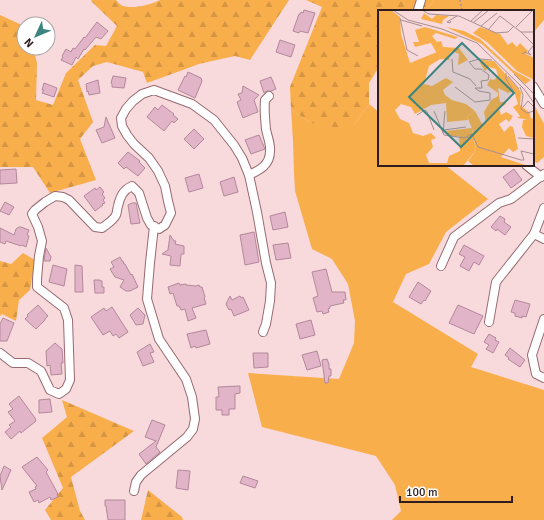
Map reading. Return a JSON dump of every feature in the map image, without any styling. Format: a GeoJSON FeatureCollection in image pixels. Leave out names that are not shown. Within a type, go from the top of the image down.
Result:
{"type":"FeatureCollection","features":[{"type":"Feature","properties":{"kind":"street"},"geometry":{"type":"LineString","coordinates":[[418,10],[421,0]]}},
{"type":"Feature","properties":{"kind":"street"},"geometry":{"type":"LineString","coordinates":[[534,88],[544,104]]}},
{"type":"Feature","properties":{"kind":"street"},"geometry":{"type":"LineString","coordinates":[[0,353],[13,363],[28,363],[42,371],[50,390],[59,394],[66,389],[70,380],[68,320],[64,308],[37,287],[39,256],[42,241],[32,214],[45,202],[55,196],[63,197],[69,200],[95,226],[102,228],[111,222],[116,214],[121,195],[127,188],[132,186],[139,193],[147,218],[151,225],[159,228],[166,225],[171,213],[165,186],[158,171],[149,158],[127,135],[122,126],[121,118],[132,101],[142,94],[154,90],[192,104],[214,120],[234,145],[242,158],[249,175],[271,282],[270,301],[263,332]]}},
{"type":"Feature","properties":{"kind":"street"},"geometry":{"type":"LineString","coordinates":[[249,175],[260,170],[268,161],[271,150],[266,130],[264,112],[265,100],[269,96]]}},
{"type":"Feature","properties":{"kind":"street"},"geometry":{"type":"LineString","coordinates":[[441,266],[454,237],[499,203],[511,199],[542,176],[527,166]]}},
{"type":"Feature","properties":{"kind":"street"},"geometry":{"type":"LineString","coordinates":[[489,322],[496,282],[534,234],[544,208]]}},
{"type":"Feature","properties":{"kind":"street"},"geometry":{"type":"LineString","coordinates":[[134,491],[136,482],[141,474],[188,437],[193,429],[195,419],[192,397],[186,379],[159,339],[147,298],[154,226]]}},
{"type":"Feature","properties":{"kind":"street"},"geometry":{"type":"LineString","coordinates":[[534,234],[544,239]]}},
{"type":"Feature","properties":{"kind":"street"},"geometry":{"type":"LineString","coordinates":[[544,319],[532,355],[536,374],[544,378]]}},
{"type":"Feature","properties":{"kind":"path"},"geometry":{"type":"LineString","coordinates":[[460,0],[462,10]]}},
{"type":"Feature","properties":{"kind":"green space"},"geometry":{"type":"Polygon","coordinates":[[[116,0],[121,5],[135,7],[151,4],[160,0],[289,0],[250,60],[235,56],[221,59],[199,64],[147,83],[143,72],[107,62],[93,66],[78,80],[93,122],[80,139],[96,180],[50,193],[33,167],[0,167],[0,15],[16,22],[16,56],[35,56],[37,63],[36,100],[53,105],[66,73],[95,45],[106,46],[117,26],[91,1],[116,0]]]}},
{"type":"Feature","properties":{"kind":"green space"},"geometry":{"type":"Polygon","coordinates":[[[306,0],[434,0],[431,5],[420,10],[378,10],[378,69],[369,83],[369,104],[354,125],[331,130],[309,122],[291,109],[290,87],[322,7],[306,0]]]}},
{"type":"Feature","properties":{"kind":"green space"},"geometry":{"type":"Polygon","coordinates":[[[434,0],[544,0],[544,20],[534,32],[534,10],[420,10],[431,5],[434,0]]]}},
{"type":"Feature","properties":{"kind":"green space"},"geometry":{"type":"Polygon","coordinates":[[[369,104],[378,111],[378,166],[446,166],[488,199],[446,232],[429,264],[406,274],[393,302],[478,354],[471,367],[544,390],[544,520],[392,520],[401,511],[395,485],[376,456],[262,427],[248,373],[339,379],[354,343],[355,321],[348,284],[332,259],[312,249],[295,191],[291,109],[309,122],[354,125],[369,104]]]}},
{"type":"Feature","properties":{"kind":"green space"},"geometry":{"type":"Polygon","coordinates":[[[534,105],[544,124],[544,157],[537,163],[534,161],[534,105]]]}},
{"type":"Feature","properties":{"kind":"green space"},"geometry":{"type":"Polygon","coordinates":[[[23,253],[35,260],[30,290],[19,300],[16,321],[2,314],[0,316],[0,261],[11,264],[23,253]]]}},
{"type":"Feature","properties":{"kind":"green space"},"geometry":{"type":"Polygon","coordinates":[[[62,400],[134,431],[71,477],[80,511],[85,520],[51,520],[45,510],[63,488],[42,438],[67,417],[62,400]]]}},
{"type":"Feature","properties":{"kind":"green space"},"geometry":{"type":"Polygon","coordinates":[[[148,490],[182,517],[183,520],[141,520],[148,490]]]}},
{"type":"Feature","properties":{"kind":"building"},"geometry":{"type":"Polygon","coordinates":[[[304,10],[315,13],[308,33],[293,31],[299,14],[301,12],[303,13],[304,10]]]}},
{"type":"Feature","properties":{"kind":"building"},"geometry":{"type":"Polygon","coordinates":[[[97,22],[108,31],[101,39],[96,37],[85,50],[84,49],[78,59],[76,57],[72,65],[61,60],[66,49],[71,52],[73,48],[75,49],[97,22]]]}},
{"type":"Feature","properties":{"kind":"building"},"geometry":{"type":"Polygon","coordinates":[[[280,40],[295,45],[291,57],[276,52],[280,40]]]}},
{"type":"Feature","properties":{"kind":"building"},"geometry":{"type":"Polygon","coordinates":[[[188,72],[201,78],[202,81],[195,98],[178,90],[188,72]]]}},
{"type":"Feature","properties":{"kind":"building"},"geometry":{"type":"Polygon","coordinates":[[[113,76],[126,78],[124,88],[112,87],[111,83],[113,76]]]}},
{"type":"Feature","properties":{"kind":"building"},"geometry":{"type":"Polygon","coordinates":[[[271,77],[276,89],[264,93],[260,81],[271,77]]]}},
{"type":"Feature","properties":{"kind":"building"},"geometry":{"type":"Polygon","coordinates":[[[98,80],[100,93],[89,95],[86,84],[98,80]]]}},
{"type":"Feature","properties":{"kind":"building"},"geometry":{"type":"Polygon","coordinates":[[[44,83],[57,88],[54,97],[42,93],[44,90],[42,90],[44,83]]]}},
{"type":"Feature","properties":{"kind":"building"},"geometry":{"type":"Polygon","coordinates":[[[243,86],[259,95],[254,100],[258,112],[243,118],[237,102],[241,100],[238,94],[242,93],[243,86]]]}},
{"type":"Feature","properties":{"kind":"building"},"geometry":{"type":"Polygon","coordinates":[[[162,105],[178,119],[174,123],[172,121],[164,131],[147,117],[155,107],[158,110],[162,105]]]}},
{"type":"Feature","properties":{"kind":"building"},"geometry":{"type":"Polygon","coordinates":[[[106,117],[115,138],[102,143],[96,130],[104,127],[106,117]]]}},
{"type":"Feature","properties":{"kind":"building"},"geometry":{"type":"Polygon","coordinates":[[[194,129],[204,139],[194,149],[184,139],[194,129]]]}},
{"type":"Feature","properties":{"kind":"building"},"geometry":{"type":"Polygon","coordinates":[[[259,135],[265,149],[251,154],[245,140],[259,135]]]}},
{"type":"Feature","properties":{"kind":"building"},"geometry":{"type":"Polygon","coordinates":[[[128,152],[140,161],[139,162],[145,168],[138,176],[126,167],[124,169],[118,163],[128,152]]]}},
{"type":"Feature","properties":{"kind":"building"},"geometry":{"type":"Polygon","coordinates":[[[16,169],[17,183],[0,184],[0,170],[16,169]]]}},
{"type":"Feature","properties":{"kind":"building"},"geometry":{"type":"Polygon","coordinates":[[[514,169],[522,180],[511,188],[503,177],[514,169]]]}},
{"type":"Feature","properties":{"kind":"building"},"geometry":{"type":"Polygon","coordinates":[[[199,174],[203,188],[189,192],[185,178],[199,174]]]}},
{"type":"Feature","properties":{"kind":"building"},"geometry":{"type":"Polygon","coordinates":[[[234,177],[238,192],[224,196],[220,182],[234,177]]]}},
{"type":"Feature","properties":{"kind":"building"},"geometry":{"type":"Polygon","coordinates":[[[100,187],[104,192],[102,194],[105,198],[103,200],[105,203],[95,211],[84,196],[95,188],[96,190],[100,187]]]}},
{"type":"Feature","properties":{"kind":"building"},"geometry":{"type":"Polygon","coordinates":[[[5,202],[14,207],[9,215],[0,211],[5,202]]]}},
{"type":"Feature","properties":{"kind":"building"},"geometry":{"type":"Polygon","coordinates":[[[136,203],[140,223],[131,224],[128,205],[136,203]]]}},
{"type":"Feature","properties":{"kind":"building"},"geometry":{"type":"Polygon","coordinates":[[[285,212],[288,227],[273,230],[270,216],[285,212]]]}},
{"type":"Feature","properties":{"kind":"building"},"geometry":{"type":"Polygon","coordinates":[[[500,216],[505,219],[504,222],[511,227],[505,235],[497,229],[496,231],[491,227],[500,216]]]}},
{"type":"Feature","properties":{"kind":"building"},"geometry":{"type":"Polygon","coordinates":[[[19,227],[29,230],[26,247],[6,241],[5,244],[0,242],[0,228],[14,235],[16,229],[19,227]]]}},
{"type":"Feature","properties":{"kind":"building"},"geometry":{"type":"Polygon","coordinates":[[[254,232],[259,262],[245,265],[240,235],[254,232]]]}},
{"type":"Feature","properties":{"kind":"building"},"geometry":{"type":"Polygon","coordinates":[[[170,235],[174,241],[176,241],[175,244],[184,246],[184,254],[181,254],[180,266],[170,265],[171,256],[162,254],[168,250],[170,235]]]}},
{"type":"Feature","properties":{"kind":"building"},"geometry":{"type":"Polygon","coordinates":[[[288,243],[291,258],[276,260],[273,245],[288,243]]]}},
{"type":"Feature","properties":{"kind":"building"},"geometry":{"type":"Polygon","coordinates":[[[464,245],[484,256],[479,265],[474,262],[469,271],[460,266],[465,257],[459,254],[464,245]]]}},
{"type":"Feature","properties":{"kind":"building"},"geometry":{"type":"Polygon","coordinates":[[[46,248],[51,257],[50,261],[44,261],[46,248]]]}},
{"type":"Feature","properties":{"kind":"building"},"geometry":{"type":"Polygon","coordinates":[[[120,257],[131,275],[132,274],[138,287],[130,291],[126,291],[120,287],[124,280],[115,277],[110,269],[114,267],[111,262],[120,257]]]}},
{"type":"Feature","properties":{"kind":"building"},"geometry":{"type":"Polygon","coordinates":[[[53,265],[67,269],[64,286],[49,282],[53,265]]]}},
{"type":"Feature","properties":{"kind":"building"},"geometry":{"type":"Polygon","coordinates":[[[75,265],[82,266],[83,292],[75,292],[75,265]]]}},
{"type":"Feature","properties":{"kind":"building"},"geometry":{"type":"Polygon","coordinates":[[[326,269],[332,292],[345,292],[346,300],[343,300],[344,303],[330,306],[328,309],[329,312],[323,314],[322,311],[317,312],[313,298],[318,296],[312,272],[326,269]]]}},
{"type":"Feature","properties":{"kind":"building"},"geometry":{"type":"Polygon","coordinates":[[[94,280],[102,281],[104,293],[95,293],[94,280]]]}},
{"type":"Feature","properties":{"kind":"building"},"geometry":{"type":"Polygon","coordinates":[[[418,282],[431,291],[425,301],[424,300],[421,304],[409,297],[418,282]]]}},
{"type":"Feature","properties":{"kind":"building"},"geometry":{"type":"Polygon","coordinates":[[[179,283],[180,285],[199,285],[202,287],[205,297],[206,304],[192,308],[196,318],[188,321],[185,309],[181,310],[179,306],[177,306],[173,293],[170,294],[168,287],[179,283]]]}},
{"type":"Feature","properties":{"kind":"building"},"geometry":{"type":"Polygon","coordinates":[[[230,296],[232,300],[240,296],[241,298],[243,297],[249,310],[234,316],[231,309],[229,310],[226,304],[230,296]]]}},
{"type":"Feature","properties":{"kind":"building"},"geometry":{"type":"Polygon","coordinates":[[[515,300],[530,304],[526,317],[522,316],[522,318],[515,316],[515,313],[511,312],[515,300]]]}},
{"type":"Feature","properties":{"kind":"building"},"geometry":{"type":"Polygon","coordinates":[[[38,305],[48,316],[36,329],[25,319],[28,316],[27,315],[38,305]]]}},
{"type":"Feature","properties":{"kind":"building"},"geometry":{"type":"Polygon","coordinates":[[[458,305],[483,316],[474,334],[449,323],[458,305]]]}},
{"type":"Feature","properties":{"kind":"building"},"geometry":{"type":"Polygon","coordinates":[[[112,307],[128,332],[119,338],[116,334],[113,336],[110,331],[103,335],[91,317],[104,308],[106,311],[112,307]]]}},
{"type":"Feature","properties":{"kind":"building"},"geometry":{"type":"Polygon","coordinates":[[[138,308],[145,315],[143,324],[136,325],[130,315],[138,308]]]}},
{"type":"Feature","properties":{"kind":"building"},"geometry":{"type":"Polygon","coordinates":[[[3,318],[14,323],[7,341],[0,341],[0,324],[3,318]]]}},
{"type":"Feature","properties":{"kind":"building"},"geometry":{"type":"Polygon","coordinates":[[[311,320],[315,335],[300,339],[296,324],[311,320]]]}},
{"type":"Feature","properties":{"kind":"building"},"geometry":{"type":"Polygon","coordinates":[[[206,330],[210,344],[191,348],[187,334],[206,330]]]}},
{"type":"Feature","properties":{"kind":"building"},"geometry":{"type":"Polygon","coordinates":[[[489,334],[496,338],[495,340],[499,342],[493,353],[486,349],[489,345],[484,342],[489,334]]]}},
{"type":"Feature","properties":{"kind":"building"},"geometry":{"type":"Polygon","coordinates":[[[55,343],[62,349],[62,374],[51,375],[50,365],[47,366],[46,351],[55,343]]]}},
{"type":"Feature","properties":{"kind":"building"},"geometry":{"type":"Polygon","coordinates":[[[150,344],[154,352],[150,353],[154,362],[143,366],[137,352],[150,344]]]}},
{"type":"Feature","properties":{"kind":"building"},"geometry":{"type":"Polygon","coordinates":[[[510,348],[525,360],[520,367],[508,359],[509,358],[505,355],[510,348]]]}},
{"type":"Feature","properties":{"kind":"building"},"geometry":{"type":"Polygon","coordinates":[[[317,351],[321,366],[307,370],[302,355],[317,351]]]}},
{"type":"Feature","properties":{"kind":"building"},"geometry":{"type":"Polygon","coordinates":[[[253,353],[268,353],[268,367],[254,368],[253,353]]]}},
{"type":"Feature","properties":{"kind":"building"},"geometry":{"type":"Polygon","coordinates":[[[327,359],[329,369],[331,369],[331,376],[329,376],[328,383],[325,383],[322,360],[327,359]]]}},
{"type":"Feature","properties":{"kind":"building"},"geometry":{"type":"Polygon","coordinates":[[[240,386],[240,393],[235,394],[235,409],[229,409],[229,415],[222,415],[222,410],[216,410],[216,397],[219,397],[218,387],[240,386]]]}},
{"type":"Feature","properties":{"kind":"building"},"geometry":{"type":"Polygon","coordinates":[[[19,396],[36,421],[21,433],[20,431],[11,439],[5,432],[11,427],[9,425],[15,421],[8,412],[13,409],[9,404],[19,396]]]}},
{"type":"Feature","properties":{"kind":"building"},"geometry":{"type":"Polygon","coordinates":[[[50,399],[52,412],[39,413],[39,400],[50,399]]]}},
{"type":"Feature","properties":{"kind":"building"},"geometry":{"type":"Polygon","coordinates":[[[152,420],[165,425],[156,447],[160,452],[146,464],[139,454],[156,441],[145,437],[152,420]]]}},
{"type":"Feature","properties":{"kind":"building"},"geometry":{"type":"Polygon","coordinates":[[[37,457],[48,470],[46,472],[58,494],[58,497],[51,500],[50,497],[39,503],[38,500],[34,502],[29,492],[36,489],[35,487],[37,486],[22,467],[37,457]]]}},
{"type":"Feature","properties":{"kind":"building"},"geometry":{"type":"Polygon","coordinates":[[[4,466],[11,470],[2,490],[0,476],[4,466]]]}},
{"type":"Feature","properties":{"kind":"building"},"geometry":{"type":"Polygon","coordinates":[[[178,470],[190,471],[188,490],[176,488],[178,470]]]}},
{"type":"Feature","properties":{"kind":"building"},"geometry":{"type":"Polygon","coordinates":[[[243,476],[258,481],[255,488],[240,483],[243,476]]]}},
{"type":"Feature","properties":{"kind":"building"},"geometry":{"type":"Polygon","coordinates":[[[105,500],[125,500],[125,520],[108,520],[105,500]]]}}]}
